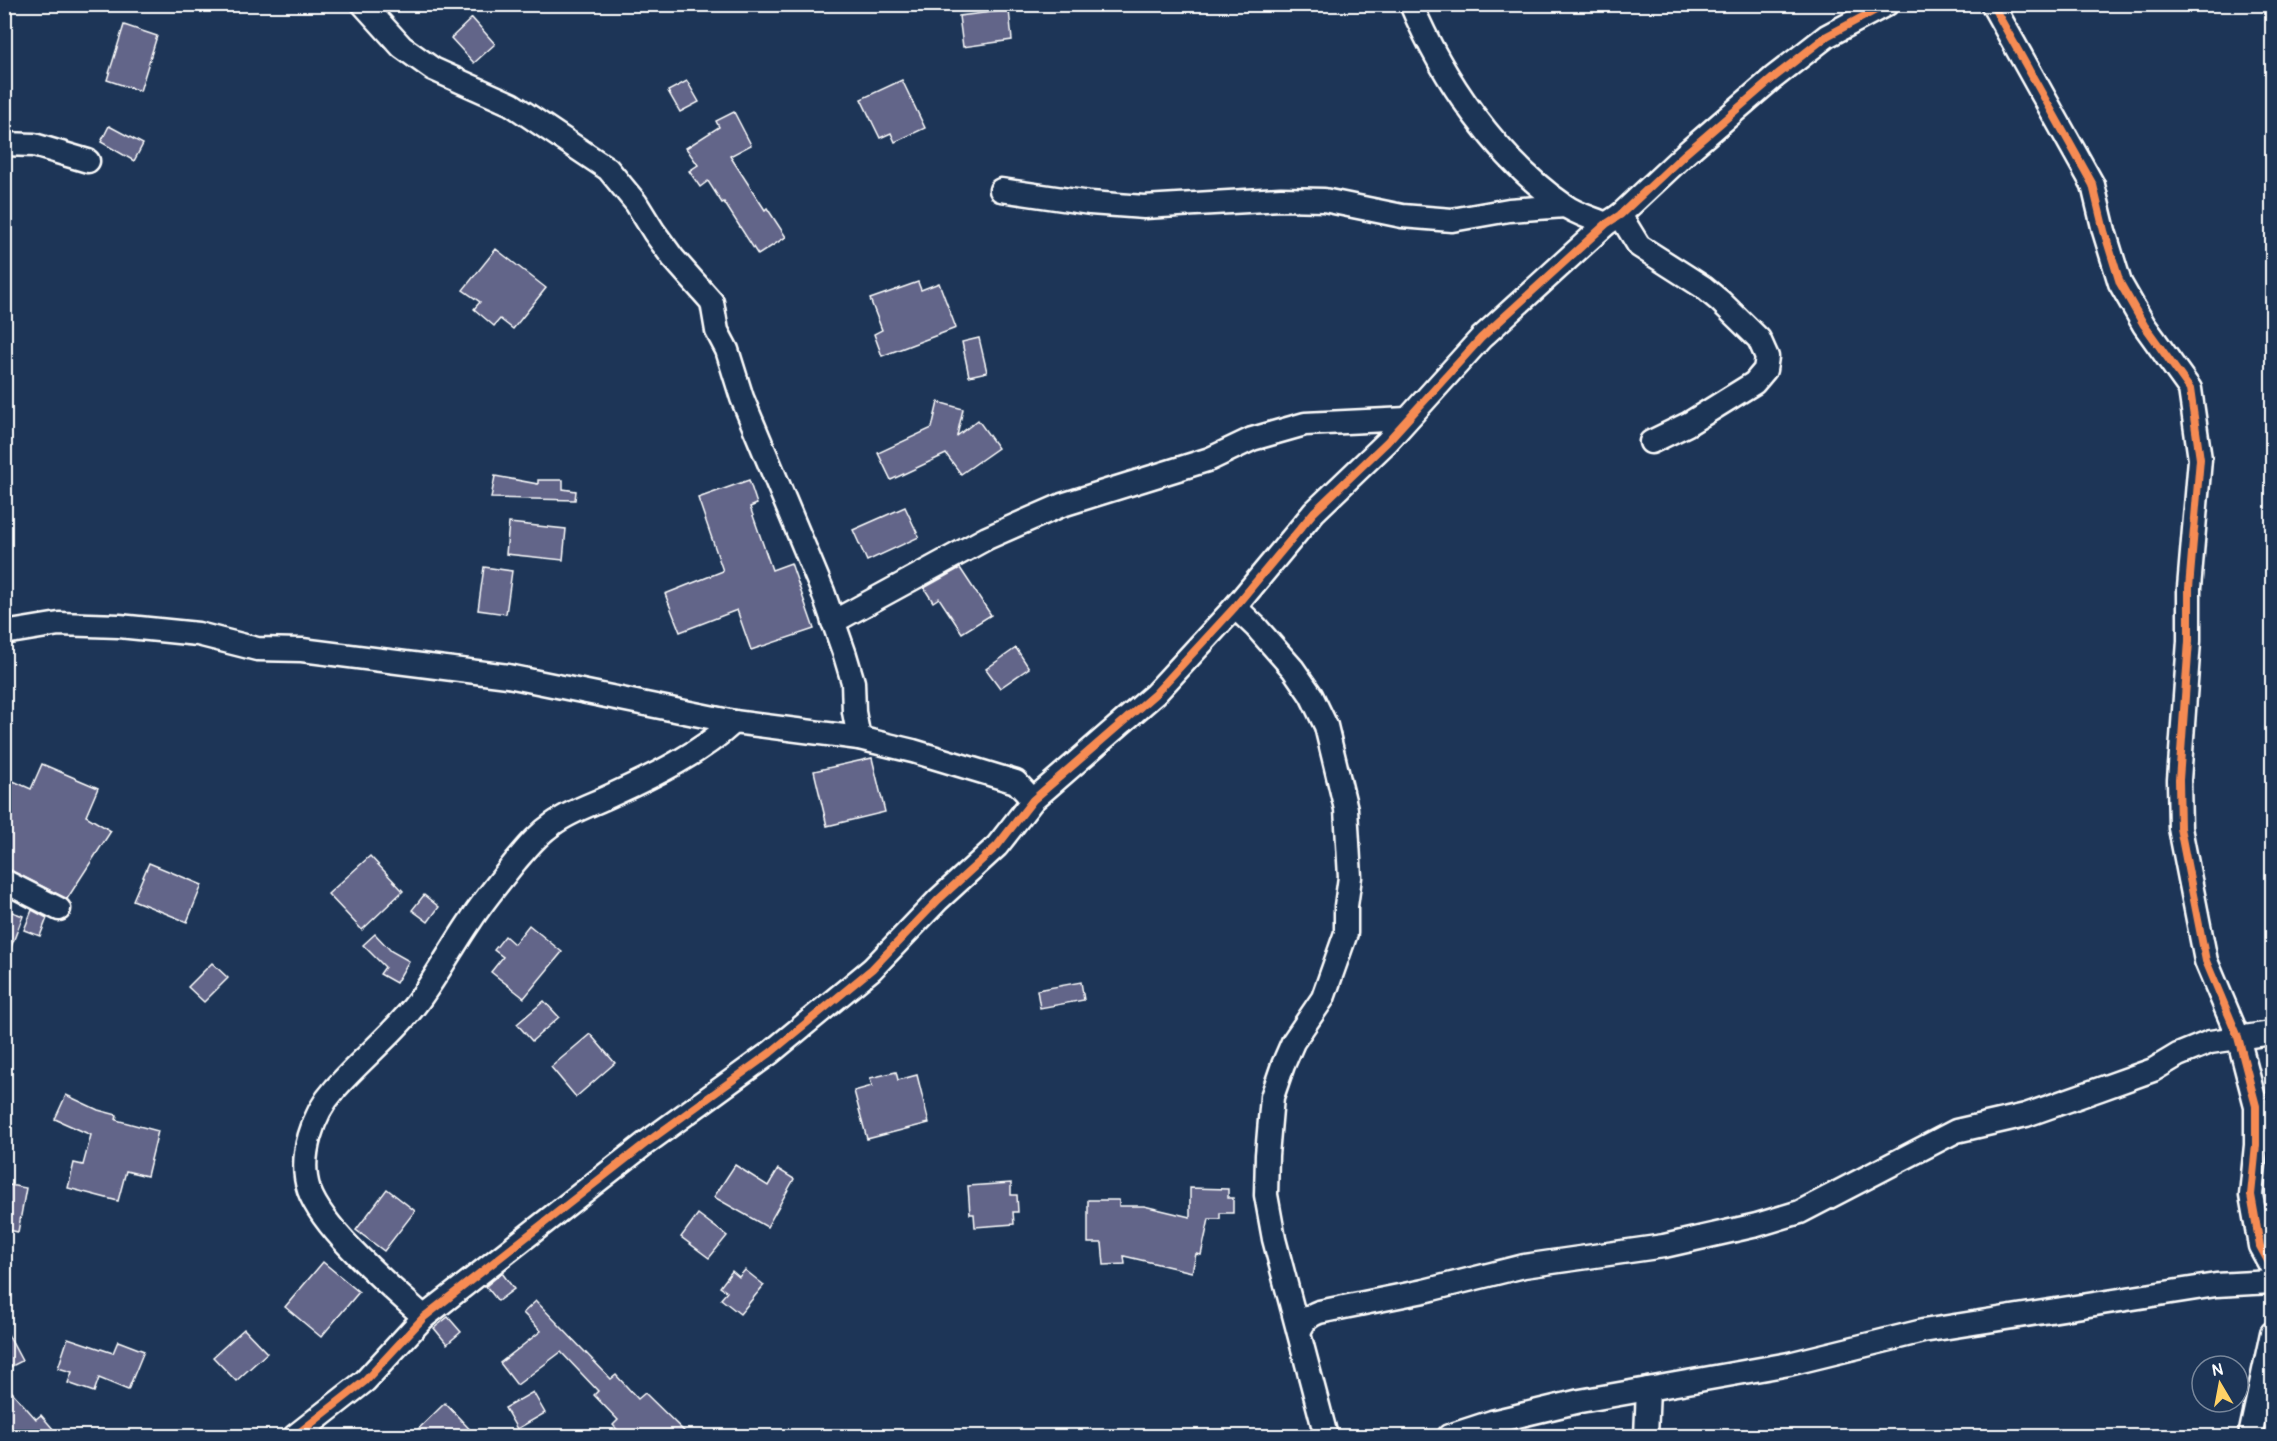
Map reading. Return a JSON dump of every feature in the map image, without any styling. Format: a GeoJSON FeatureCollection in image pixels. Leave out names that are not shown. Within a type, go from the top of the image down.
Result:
{"type":"FeatureCollection","features":[{"type":"Feature","properties":{"kind":"street"},"geometry":{"type":"LineString","coordinates":[[363,4],[402,47],[432,69],[511,105],[608,169],[636,203],[673,258],[712,302],[717,332],[727,350],[742,398],[833,622],[853,682],[854,712],[859,738]]}},
{"type":"Feature","properties":{"kind":"street"},"geometry":{"type":"LineString","coordinates":[[1411,4],[1425,39],[1462,99],[1509,158],[1565,206]]}},
{"type":"Feature","properties":{"kind":"street"},"geometry":{"type":"LineString","coordinates":[[295,1437],[365,1381],[424,1317],[646,1143],[770,1053],[872,969],[938,900],[997,846],[1033,800],[1155,694],[1235,607],[1314,512],[1387,442],[1481,338],[1773,78],[1827,36],[1887,4]]}},
{"type":"Feature","properties":{"kind":"street"},"geometry":{"type":"LineString","coordinates":[[1992,4],[2093,185],[2120,283],[2144,326],[2190,389],[2200,459],[2189,588],[2189,641],[2179,780],[2180,828],[2206,962],[2238,1037],[2256,1106],[2256,1145],[2251,1195],[2260,1246],[2272,1268]]}},
{"type":"Feature","properties":{"kind":"street"},"geometry":{"type":"LineString","coordinates":[[4,144],[34,145],[88,161]]}},
{"type":"Feature","properties":{"kind":"street"},"geometry":{"type":"LineString","coordinates":[[1001,190],[1090,203],[1144,207],[1281,199],[1324,200],[1402,216],[1452,220],[1509,210],[1565,206],[1613,220],[1639,246],[1703,287],[1720,301],[1759,339],[1767,357],[1765,370],[1754,383],[1688,424],[1651,442]]}},
{"type":"Feature","properties":{"kind":"street"},"geometry":{"type":"LineString","coordinates":[[833,622],[987,538],[1062,505],[1210,459],[1252,439],[1305,424],[1407,419]]}},
{"type":"Feature","properties":{"kind":"street"},"geometry":{"type":"LineString","coordinates":[[1235,607],[1293,669],[1311,695],[1326,726],[1346,809],[1350,847],[1347,933],[1323,998],[1293,1042],[1272,1097],[1266,1195],[1274,1239],[1326,1437]]}},
{"type":"Feature","properties":{"kind":"street"},"geometry":{"type":"LineString","coordinates":[[4,633],[59,624],[119,626],[198,634],[257,649],[302,650],[508,676],[734,722],[859,738],[913,751],[1016,782],[1033,800]]}},
{"type":"Feature","properties":{"kind":"street"},"geometry":{"type":"LineString","coordinates":[[424,1317],[355,1252],[318,1209],[309,1188],[307,1161],[310,1134],[317,1116],[334,1090],[384,1040],[418,1001],[471,920],[531,843],[553,824],[578,809],[615,794],[712,742],[734,722]]}},
{"type":"Feature","properties":{"kind":"street"},"geometry":{"type":"LineString","coordinates":[[4,881],[59,909]]}},
{"type":"Feature","properties":{"kind":"street"},"geometry":{"type":"LineString","coordinates":[[1299,1332],[1309,1316],[1319,1312],[1424,1291],[1524,1266],[1664,1246],[1800,1212],[1956,1131],[2026,1115],[2153,1070],[2178,1055],[2210,1042],[2272,1033]]}},
{"type":"Feature","properties":{"kind":"street"},"geometry":{"type":"LineString","coordinates":[[1449,1437],[1492,1422],[1569,1404],[1789,1364],[1923,1331],[2216,1285],[2272,1282]]}},
{"type":"Feature","properties":{"kind":"street"},"geometry":{"type":"LineString","coordinates":[[2250,1437],[2272,1333]]}},
{"type":"Feature","properties":{"kind":"street"},"geometry":{"type":"LineString","coordinates":[[1646,1437],[1648,1389]]}},
{"type":"Feature","properties":{"kind":"building"},"geometry":{"type":"Polygon","coordinates":[[[1009,10],[1012,40],[963,47],[959,16],[1009,10]]]}},
{"type":"Feature","properties":{"kind":"building"},"geometry":{"type":"Polygon","coordinates":[[[472,18],[495,44],[474,63],[451,38],[472,18]]]}},
{"type":"Feature","properties":{"kind":"building"},"geometry":{"type":"Polygon","coordinates":[[[124,25],[157,36],[140,91],[107,80],[124,25]]]}},
{"type":"Feature","properties":{"kind":"building"},"geometry":{"type":"Polygon","coordinates":[[[902,80],[925,128],[895,142],[891,133],[880,138],[861,99],[902,80]]]}},
{"type":"Feature","properties":{"kind":"building"},"geometry":{"type":"Polygon","coordinates":[[[687,81],[699,102],[680,112],[668,91],[687,81]]]}},
{"type":"Feature","properties":{"kind":"building"},"geometry":{"type":"Polygon","coordinates":[[[734,112],[751,145],[730,156],[765,210],[767,208],[786,237],[758,255],[708,181],[700,187],[689,171],[698,165],[686,148],[719,127],[716,121],[734,112]]]}},
{"type":"Feature","properties":{"kind":"building"},"geometry":{"type":"Polygon","coordinates":[[[109,126],[143,144],[134,161],[101,142],[109,126]]]}},
{"type":"Feature","properties":{"kind":"building"},"geometry":{"type":"Polygon","coordinates":[[[496,249],[546,288],[513,329],[500,319],[494,326],[474,309],[480,302],[463,290],[496,249]]]}},
{"type":"Feature","properties":{"kind":"building"},"geometry":{"type":"Polygon","coordinates":[[[918,282],[921,290],[939,283],[956,328],[882,356],[874,334],[882,330],[870,299],[918,282]]]}},
{"type":"Feature","properties":{"kind":"building"},"geometry":{"type":"Polygon","coordinates":[[[979,338],[987,372],[969,376],[962,342],[979,338]]]}},
{"type":"Feature","properties":{"kind":"building"},"geometry":{"type":"Polygon","coordinates":[[[938,402],[963,409],[957,436],[978,420],[998,448],[961,474],[946,454],[891,480],[878,453],[932,428],[938,402]]]}},
{"type":"Feature","properties":{"kind":"building"},"geometry":{"type":"Polygon","coordinates":[[[495,476],[538,484],[538,480],[563,480],[563,489],[576,491],[575,500],[491,498],[495,476]]]}},
{"type":"Feature","properties":{"kind":"building"},"geometry":{"type":"Polygon","coordinates":[[[749,480],[757,504],[750,507],[772,570],[791,563],[814,629],[751,650],[737,610],[680,632],[665,594],[723,571],[698,498],[749,480]]]}},
{"type":"Feature","properties":{"kind":"building"},"geometry":{"type":"Polygon","coordinates":[[[905,507],[919,537],[867,561],[853,530],[905,507]]]}},
{"type":"Feature","properties":{"kind":"building"},"geometry":{"type":"Polygon","coordinates":[[[509,523],[566,529],[563,560],[506,554],[509,523]]]}},
{"type":"Feature","properties":{"kind":"building"},"geometry":{"type":"Polygon","coordinates":[[[484,567],[512,571],[506,614],[478,610],[484,567]]]}},
{"type":"Feature","properties":{"kind":"building"},"geometry":{"type":"Polygon","coordinates":[[[960,568],[991,615],[962,633],[939,598],[933,602],[924,588],[960,568]]]}},
{"type":"Feature","properties":{"kind":"building"},"geometry":{"type":"Polygon","coordinates":[[[1016,648],[1029,668],[1000,688],[986,669],[1016,648]]]}},
{"type":"Feature","properties":{"kind":"building"},"geometry":{"type":"Polygon","coordinates":[[[872,758],[885,812],[827,826],[814,771],[872,758]]]}},
{"type":"Feature","properties":{"kind":"building"},"geometry":{"type":"Polygon","coordinates":[[[42,764],[98,788],[86,816],[111,831],[67,899],[4,867],[4,777],[31,789],[42,764]]]}},
{"type":"Feature","properties":{"kind":"building"},"geometry":{"type":"Polygon","coordinates":[[[370,856],[403,891],[362,930],[328,894],[370,856]]]}},
{"type":"Feature","properties":{"kind":"building"},"geometry":{"type":"Polygon","coordinates":[[[149,863],[202,885],[187,922],[133,900],[149,863]]]}},
{"type":"Feature","properties":{"kind":"building"},"geometry":{"type":"Polygon","coordinates":[[[424,895],[439,907],[428,922],[412,910],[424,895]]]}},
{"type":"Feature","properties":{"kind":"building"},"geometry":{"type":"Polygon","coordinates":[[[4,909],[23,916],[6,960],[4,960],[4,909]]]}},
{"type":"Feature","properties":{"kind":"building"},"geometry":{"type":"Polygon","coordinates":[[[32,910],[47,918],[40,936],[24,930],[32,910]]]}},
{"type":"Feature","properties":{"kind":"building"},"geometry":{"type":"Polygon","coordinates":[[[529,925],[562,952],[524,998],[491,972],[503,957],[494,950],[505,936],[514,944],[529,925]]]}},
{"type":"Feature","properties":{"kind":"building"},"geometry":{"type":"Polygon","coordinates":[[[375,934],[391,951],[409,961],[396,983],[380,974],[385,967],[363,945],[375,934]]]}},
{"type":"Feature","properties":{"kind":"building"},"geometry":{"type":"Polygon","coordinates":[[[212,963],[228,978],[204,1002],[188,987],[212,963]]]}},
{"type":"Feature","properties":{"kind":"building"},"geometry":{"type":"Polygon","coordinates":[[[1081,982],[1084,1000],[1040,1008],[1037,990],[1081,982]]]}},
{"type":"Feature","properties":{"kind":"building"},"geometry":{"type":"Polygon","coordinates":[[[544,1001],[559,1017],[532,1041],[517,1024],[544,1001]]]}},
{"type":"Feature","properties":{"kind":"building"},"geometry":{"type":"Polygon","coordinates":[[[590,1034],[615,1063],[576,1097],[551,1067],[590,1034]]]}},
{"type":"Feature","properties":{"kind":"building"},"geometry":{"type":"Polygon","coordinates":[[[896,1072],[898,1080],[917,1075],[929,1123],[867,1139],[854,1091],[872,1086],[870,1078],[896,1072]]]}},
{"type":"Feature","properties":{"kind":"building"},"geometry":{"type":"Polygon","coordinates":[[[66,1095],[98,1110],[117,1115],[116,1120],[158,1131],[147,1176],[126,1171],[118,1201],[68,1188],[74,1163],[83,1165],[91,1135],[55,1119],[66,1095]]]}},
{"type":"Feature","properties":{"kind":"building"},"geometry":{"type":"Polygon","coordinates":[[[735,1165],[768,1186],[778,1169],[794,1179],[767,1227],[714,1197],[735,1165]]]}},
{"type":"Feature","properties":{"kind":"building"},"geometry":{"type":"Polygon","coordinates":[[[1011,1183],[1011,1195],[1017,1195],[1018,1212],[1013,1212],[1014,1224],[975,1227],[974,1214],[970,1214],[968,1186],[1011,1183]]]}},
{"type":"Feature","properties":{"kind":"building"},"geometry":{"type":"Polygon","coordinates":[[[4,1184],[26,1188],[18,1232],[4,1229],[4,1184]]]}},
{"type":"Feature","properties":{"kind":"building"},"geometry":{"type":"Polygon","coordinates":[[[1190,1188],[1228,1189],[1228,1198],[1233,1198],[1233,1213],[1220,1213],[1220,1219],[1209,1219],[1201,1255],[1196,1254],[1192,1272],[1124,1256],[1125,1264],[1104,1265],[1102,1243],[1088,1243],[1088,1200],[1119,1200],[1119,1206],[1144,1206],[1190,1217],[1190,1188]]]}},
{"type":"Feature","properties":{"kind":"building"},"geometry":{"type":"Polygon","coordinates":[[[387,1189],[415,1211],[384,1251],[356,1230],[387,1189]]]}},
{"type":"Feature","properties":{"kind":"building"},"geometry":{"type":"Polygon","coordinates":[[[698,1214],[727,1236],[709,1258],[681,1237],[698,1214]]]}},
{"type":"Feature","properties":{"kind":"building"},"geometry":{"type":"Polygon","coordinates":[[[323,1262],[359,1292],[321,1337],[285,1307],[323,1262]]]}},
{"type":"Feature","properties":{"kind":"building"},"geometry":{"type":"Polygon","coordinates":[[[745,1270],[764,1285],[740,1314],[721,1299],[727,1292],[720,1287],[732,1271],[739,1277],[745,1270]]]}},
{"type":"Feature","properties":{"kind":"building"},"geometry":{"type":"Polygon","coordinates":[[[502,1273],[514,1289],[498,1301],[486,1286],[502,1273]]]}},
{"type":"Feature","properties":{"kind":"building"},"geometry":{"type":"Polygon","coordinates":[[[536,1301],[611,1379],[616,1375],[638,1399],[645,1393],[690,1437],[624,1437],[613,1425],[618,1420],[594,1395],[598,1391],[561,1352],[517,1385],[500,1363],[541,1331],[523,1313],[536,1301]]]}},
{"type":"Feature","properties":{"kind":"building"},"geometry":{"type":"Polygon","coordinates":[[[448,1317],[461,1332],[447,1344],[434,1328],[448,1317]]]}},
{"type":"Feature","properties":{"kind":"building"},"geometry":{"type":"Polygon","coordinates":[[[4,1327],[22,1361],[4,1370],[4,1327]]]}},
{"type":"Feature","properties":{"kind":"building"},"geometry":{"type":"Polygon","coordinates":[[[244,1329],[267,1353],[236,1381],[213,1357],[244,1329]]]}},
{"type":"Feature","properties":{"kind":"building"},"geometry":{"type":"Polygon","coordinates":[[[68,1338],[113,1353],[118,1341],[144,1351],[128,1390],[99,1378],[94,1392],[68,1383],[72,1372],[58,1368],[68,1338]]]}},
{"type":"Feature","properties":{"kind":"building"},"geometry":{"type":"Polygon","coordinates":[[[4,1383],[36,1419],[41,1415],[60,1437],[4,1437],[4,1383]]]}},
{"type":"Feature","properties":{"kind":"building"},"geometry":{"type":"Polygon","coordinates":[[[533,1392],[545,1413],[517,1429],[505,1408],[533,1392]]]}},
{"type":"Feature","properties":{"kind":"building"},"geometry":{"type":"Polygon","coordinates":[[[445,1403],[477,1437],[410,1437],[445,1403]]]}},
{"type":"Feature","properties":{"kind":"cycle path"},"geometry":{"type":"LineString","coordinates":[[295,1436],[365,1381],[424,1317],[646,1143],[770,1053],[872,969],[938,900],[997,846],[1033,800],[1155,694],[1235,607],[1314,512],[1387,442],[1481,338],[1606,224],[1620,215],[1685,154],[1773,78],[1827,36],[1887,4]]}},
{"type":"Feature","properties":{"kind":"cycle path"},"geometry":{"type":"LineString","coordinates":[[1992,4],[2093,185],[2120,283],[2144,325],[2190,389],[2200,459],[2189,588],[2189,641],[2179,780],[2180,828],[2206,961],[2238,1037],[2256,1106],[2256,1145],[2251,1195],[2260,1246],[2272,1268]]}}]}
